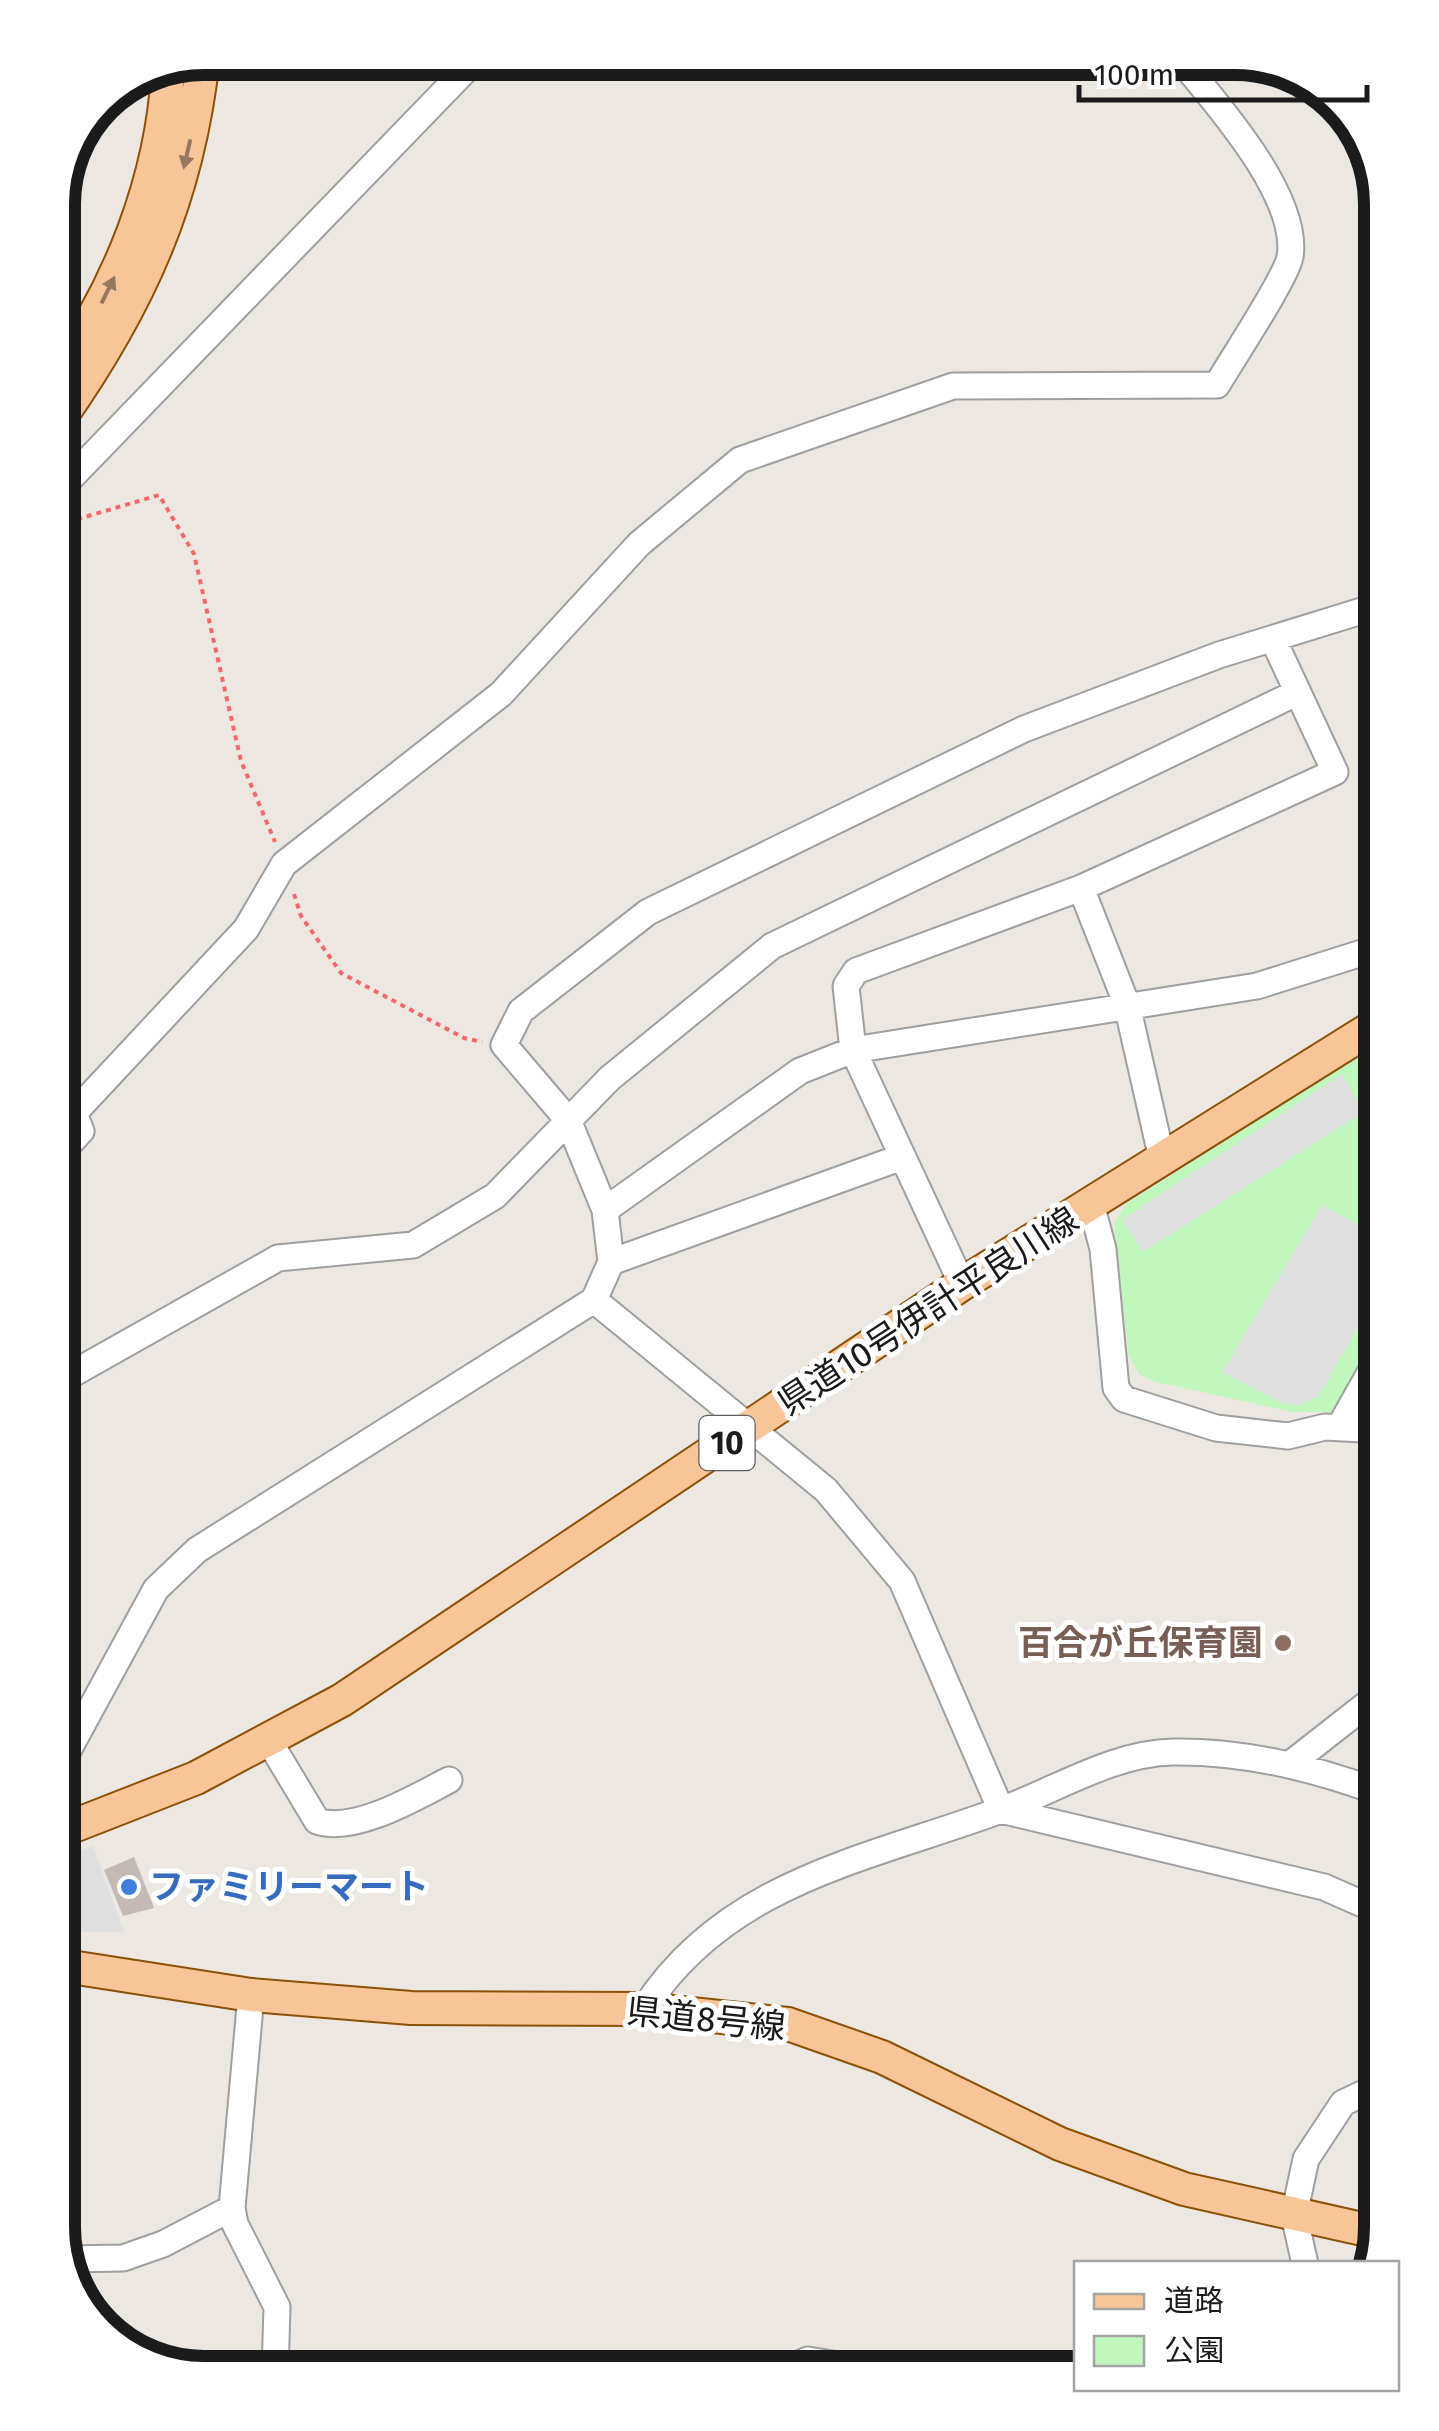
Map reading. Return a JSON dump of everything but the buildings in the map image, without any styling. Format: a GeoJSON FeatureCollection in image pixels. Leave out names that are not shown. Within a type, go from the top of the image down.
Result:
{"type":"FeatureCollection","features":[{"type":"Feature","properties":{"kind":"main road"},"geometry":{"type":"LineString","coordinates":[[75,394],[134,304],[154,255],[182,175],[198,110],[201,75]]}},
{"type":"Feature","properties":{"kind":"main road"},"geometry":{"type":"LineString","coordinates":[[75,346],[126,252],[152,171],[167,81]]}},
{"type":"Feature","properties":{"kind":"main road","name":"県道10号伊計平良川線"},"geometry":{"type":"LineString","coordinates":[[75,1826],[144,1802],[342,1700],[962,1284],[1364,1033]]}},
{"type":"Feature","properties":{"kind":"main road","name":"県道8号線"},"geometry":{"type":"LineString","coordinates":[[75,1968],[251,1995],[410,2008],[644,2009],[788,2024],[882,2057],[1060,2144],[1184,2190],[1364,2231]]}},
{"type":"Feature","properties":{"kind":"street"},"geometry":{"type":"LineString","coordinates":[[75,473],[461,75]]}},
{"type":"Feature","properties":{"kind":"street"},"geometry":{"type":"LineString","coordinates":[[75,1112],[246,928],[284,864],[501,694],[639,544],[740,460],[954,386],[1217,385],[1290,259],[1288,234],[1260,157],[1193,75]]}},
{"type":"Feature","properties":{"kind":"street"},"geometry":{"type":"LineString","coordinates":[[75,1738],[156,1590],[197,1550],[594,1300],[611,1262],[605,1210],[568,1120],[504,1046],[521,1010],[648,912],[1024,729],[1273,639],[1364,611]]}},
{"type":"Feature","properties":{"kind":"street"},"geometry":{"type":"LineString","coordinates":[[962,1284],[854,1050],[846,986],[856,971],[1080,888],[1335,772],[1273,639]]}},
{"type":"Feature","properties":{"kind":"street"},"geometry":{"type":"LineString","coordinates":[[75,1372],[278,1258],[413,1245],[494,1196],[610,1078],[772,946],[1296,693]]}},
{"type":"Feature","properties":{"kind":"street"},"geometry":{"type":"LineString","coordinates":[[1080,888],[1127,1005],[1162,1159]]}},
{"type":"Feature","properties":{"kind":"street"},"geometry":{"type":"LineString","coordinates":[[605,1210],[800,1071],[854,1050],[1257,986],[1364,953]]}},
{"type":"Feature","properties":{"kind":"street"},"geometry":{"type":"LineString","coordinates":[[611,1262],[902,1157]]}},
{"type":"Feature","properties":{"kind":"street"},"geometry":{"type":"LineString","coordinates":[[1091,1204],[1103,1249],[1116,1388],[1124,1399],[1216,1428],[1288,1436],[1340,1426],[1364,1428]]}},
{"type":"Feature","properties":{"kind":"street"},"geometry":{"type":"LineString","coordinates":[[594,1300],[826,1490],[902,1581],[1002,1810]]}},
{"type":"Feature","properties":{"kind":"street"},"geometry":{"type":"LineString","coordinates":[[1340,1426],[1364,1385]]}},
{"type":"Feature","properties":{"kind":"street"},"geometry":{"type":"LineString","coordinates":[[1290,1765],[1364,1706]]}},
{"type":"Feature","properties":{"kind":"street"},"geometry":{"type":"LineString","coordinates":[[268,1740],[317,1821],[327,1824],[388,1812],[449,1780]]}},
{"type":"Feature","properties":{"kind":"street"},"geometry":{"type":"LineString","coordinates":[[644,2009],[665,1976],[740,1912],[788,1883],[1002,1810],[1112,1765],[1172,1752],[1290,1765],[1364,1788]]}},
{"type":"Feature","properties":{"kind":"street"},"geometry":{"type":"LineString","coordinates":[[1002,1810],[1324,1886],[1364,1904]]}},
{"type":"Feature","properties":{"kind":"street"},"geometry":{"type":"LineString","coordinates":[[251,1995],[232,2208],[278,2307],[275,2356]]}},
{"type":"Feature","properties":{"kind":"street"},"geometry":{"type":"LineString","coordinates":[[1304,2261],[1294,2216],[1306,2159],[1343,2103],[1364,2093]]}},
{"type":"Feature","properties":{"kind":"street"},"geometry":{"type":"LineString","coordinates":[[79,2259],[123,2258],[163,2244],[232,2208]]}},
{"type":"Feature","properties":{"kind":"path"},"geometry":{"type":"LineString","coordinates":[[75,520],[159,495],[194,554],[241,761],[301,916],[341,973],[464,1038],[504,1046]]}},
{"type":"Feature","properties":{"kind":"green space"},"geometry":{"type":"Polygon","coordinates":[[[1363,1054],[1364,1412],[1293,1412],[1156,1382],[1139,1374],[1129,1356],[1114,1224],[1126,1204],[1363,1054]]]}},
{"type":"Feature","properties":{"kind":"shaded area"},"geometry":{"type":"Polygon","coordinates":[[[1342,1074],[1364,1112],[1143,1252],[1122,1220],[1342,1074]]]}},
{"type":"Feature","properties":{"kind":"shaded area"},"geometry":{"type":"Polygon","coordinates":[[[1322,1205],[1364,1228],[1364,1315],[1319,1396],[1300,1405],[1282,1403],[1222,1372],[1322,1205]]]}},
{"type":"Feature","properties":{"kind":"shaded area"},"geometry":{"type":"Polygon","coordinates":[[[93,1846],[124,1932],[75,1932],[75,1852],[93,1846]]]}},
{"type":"Feature","properties":{"kind":"place","name":"百合が丘保育園"},"geometry":{"type":"Point","coordinates":[1283,1643]}},
{"type":"Feature","properties":{"kind":"place","name":"ファミリーマート"},"geometry":{"type":"Point","coordinates":[129,1887]}}]}
